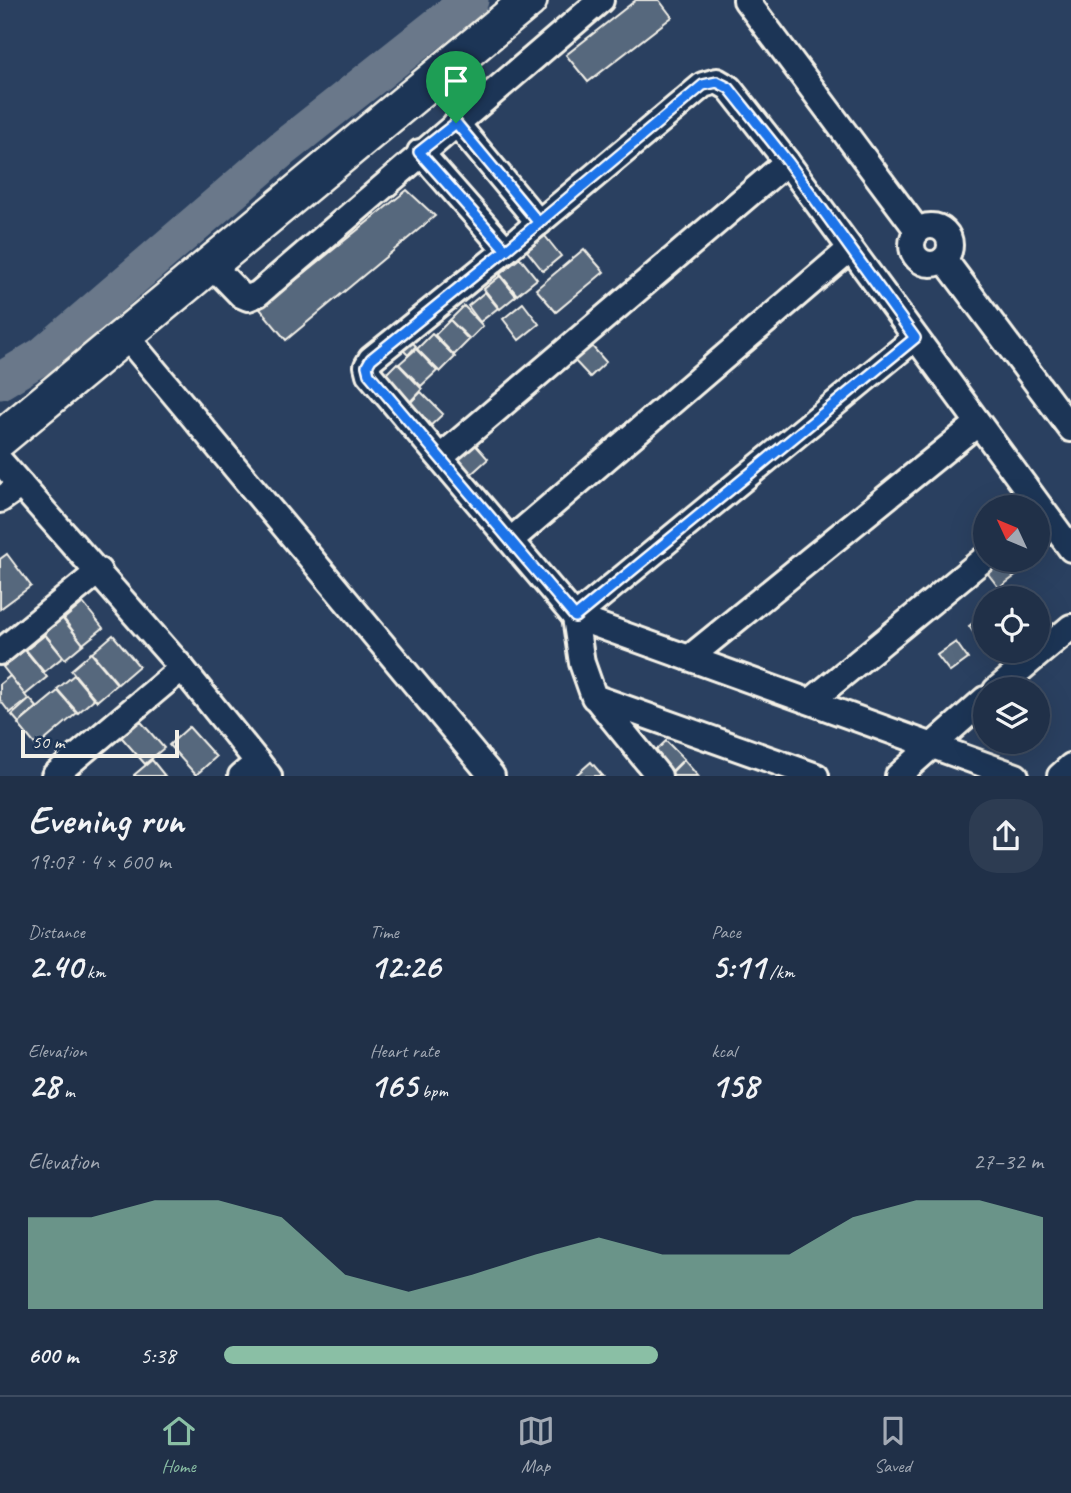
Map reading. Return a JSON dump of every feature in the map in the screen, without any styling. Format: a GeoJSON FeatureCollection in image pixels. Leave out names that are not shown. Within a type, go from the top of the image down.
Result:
{"type":"FeatureCollection","features":[{"type":"Feature","properties":{"kind":"street"},"geometry":{"type":"LineString","coordinates":[[0,500],[7,464],[125,335],[218,272],[529,0]]}},
{"type":"Feature","properties":{"kind":"street"},"geometry":{"type":"LineString","coordinates":[[218,272],[247,298],[257,294],[419,152],[601,0]]}},
{"type":"Feature","properties":{"kind":"street"},"geometry":{"type":"LineString","coordinates":[[746,0],[918,231],[912,244],[917,258],[930,264],[944,259],[1071,429]]}},
{"type":"Feature","properties":{"kind":"street"},"geometry":{"type":"LineString","coordinates":[[1016,775],[575,617],[442,456],[369,374],[367,366],[703,85],[717,82],[729,88],[788,162],[1027,495]]}},
{"type":"Feature","properties":{"kind":"street"},"geometry":{"type":"LineString","coordinates":[[456,123],[539,223]]}},
{"type":"Feature","properties":{"kind":"street"},"geometry":{"type":"LineString","coordinates":[[419,152],[506,250]]}},
{"type":"Feature","properties":{"kind":"street"},"geometry":{"type":"LineString","coordinates":[[442,456],[788,162]]}},
{"type":"Feature","properties":{"kind":"street"},"geometry":{"type":"LineString","coordinates":[[511,540],[850,249]]}},
{"type":"Feature","properties":{"kind":"street"},"geometry":{"type":"LineString","coordinates":[[125,335],[492,775]]}},
{"type":"Feature","properties":{"kind":"street"},"geometry":{"type":"LineString","coordinates":[[575,617],[915,338]]}},
{"type":"Feature","properties":{"kind":"street"},"geometry":{"type":"LineString","coordinates":[[689,658],[977,424]]}},
{"type":"Feature","properties":{"kind":"street"},"geometry":{"type":"LineString","coordinates":[[7,464],[182,668],[256,771]]}},
{"type":"Feature","properties":{"kind":"street"},"geometry":{"type":"LineString","coordinates":[[1050,525],[1071,549]]}},
{"type":"Feature","properties":{"kind":"street"},"geometry":{"type":"LineString","coordinates":[[811,701],[973,568]]}},
{"type":"Feature","properties":{"kind":"street"},"geometry":{"type":"LineString","coordinates":[[0,652],[99,571]]}},
{"type":"Feature","properties":{"kind":"street"},"geometry":{"type":"LineString","coordinates":[[575,617],[582,663],[594,696],[659,775]]}},
{"type":"Feature","properties":{"kind":"street"},"geometry":{"type":"LineString","coordinates":[[1011,677],[1071,627]]}},
{"type":"Feature","properties":{"kind":"street"},"geometry":{"type":"LineString","coordinates":[[54,775],[182,668]]}},
{"type":"Feature","properties":{"kind":"street"},"geometry":{"type":"LineString","coordinates":[[594,696],[816,775]]}},
{"type":"Feature","properties":{"kind":"street"},"geometry":{"type":"LineString","coordinates":[[898,775],[973,709]]}},
{"type":"Feature","properties":{"kind":"street"},"geometry":{"type":"LineString","coordinates":[[1060,775],[1071,766]]}},
{"type":"Feature","properties":{"kind":"building"},"geometry":{"type":"Polygon","coordinates":[[[636,0],[659,0],[672,17],[588,82],[566,55],[636,0]]]}},
{"type":"Feature","properties":{"kind":"building"},"geometry":{"type":"Polygon","coordinates":[[[407,190],[435,216],[286,340],[260,309],[407,190]]]}},
{"type":"Feature","properties":{"kind":"building"},"geometry":{"type":"Polygon","coordinates":[[[545,236],[561,256],[543,271],[527,251],[545,236]]]}},
{"type":"Feature","properties":{"kind":"building"},"geometry":{"type":"Polygon","coordinates":[[[584,249],[604,272],[556,312],[536,289],[584,249]]]}},
{"type":"Feature","properties":{"kind":"building"},"geometry":{"type":"Polygon","coordinates":[[[520,258],[537,279],[517,295],[500,274],[520,258]]]}},
{"type":"Feature","properties":{"kind":"building"},"geometry":{"type":"Polygon","coordinates":[[[500,276],[516,296],[500,309],[484,289],[500,276]]]}},
{"type":"Feature","properties":{"kind":"building"},"geometry":{"type":"Polygon","coordinates":[[[485,292],[498,308],[480,322],[468,306],[485,292]]]}},
{"type":"Feature","properties":{"kind":"building"},"geometry":{"type":"Polygon","coordinates":[[[523,303],[539,324],[519,340],[503,319],[523,303]]]}},
{"type":"Feature","properties":{"kind":"building"},"geometry":{"type":"Polygon","coordinates":[[[464,306],[483,326],[470,339],[450,320],[464,306]]]}},
{"type":"Feature","properties":{"kind":"building"},"geometry":{"type":"Polygon","coordinates":[[[450,320],[469,340],[454,355],[435,335],[450,320]]]}},
{"type":"Feature","properties":{"kind":"building"},"geometry":{"type":"Polygon","coordinates":[[[432,334],[455,357],[440,372],[417,349],[432,334]]]}},
{"type":"Feature","properties":{"kind":"building"},"geometry":{"type":"Polygon","coordinates":[[[405,335],[416,346],[408,355],[396,343],[405,335]]]}},
{"type":"Feature","properties":{"kind":"building"},"geometry":{"type":"Polygon","coordinates":[[[590,344],[606,362],[590,377],[573,359],[590,344]]]}},
{"type":"Feature","properties":{"kind":"building"},"geometry":{"type":"Polygon","coordinates":[[[416,349],[437,371],[421,386],[399,364],[416,349]]]}},
{"type":"Feature","properties":{"kind":"building"},"geometry":{"type":"Polygon","coordinates":[[[397,363],[422,389],[407,405],[381,379],[397,363]]]}},
{"type":"Feature","properties":{"kind":"building"},"geometry":{"type":"Polygon","coordinates":[[[421,392],[443,414],[426,430],[405,408],[421,392]]]}},
{"type":"Feature","properties":{"kind":"building"},"geometry":{"type":"Polygon","coordinates":[[[472,441],[488,459],[469,476],[453,458],[472,441]]]}},
{"type":"Feature","properties":{"kind":"building"},"geometry":{"type":"Polygon","coordinates":[[[7,554],[31,586],[0,609],[0,559],[7,554]]]}},
{"type":"Feature","properties":{"kind":"building"},"geometry":{"type":"Polygon","coordinates":[[[987,572],[1018,574],[1002,586],[997,586],[987,572]]]}},
{"type":"Feature","properties":{"kind":"building"},"geometry":{"type":"Polygon","coordinates":[[[83,603],[103,628],[83,644],[64,619],[83,603]]]}},
{"type":"Feature","properties":{"kind":"building"},"geometry":{"type":"Polygon","coordinates":[[[62,618],[83,644],[65,659],[44,633],[62,618]]]}},
{"type":"Feature","properties":{"kind":"building"},"geometry":{"type":"Polygon","coordinates":[[[45,635],[63,657],[44,672],[26,650],[45,635]]]}},
{"type":"Feature","properties":{"kind":"building"},"geometry":{"type":"Polygon","coordinates":[[[113,635],[139,666],[118,684],[92,653],[113,635]]]}},
{"type":"Feature","properties":{"kind":"building"},"geometry":{"type":"Polygon","coordinates":[[[956,642],[968,659],[950,672],[937,655],[956,642]]]}},
{"type":"Feature","properties":{"kind":"building"},"geometry":{"type":"Polygon","coordinates":[[[25,650],[47,677],[25,695],[3,667],[25,650]]]}},
{"type":"Feature","properties":{"kind":"building"},"geometry":{"type":"Polygon","coordinates":[[[91,653],[117,684],[97,701],[71,670],[91,653]]]}},
{"type":"Feature","properties":{"kind":"building"},"geometry":{"type":"Polygon","coordinates":[[[74,675],[94,699],[78,713],[57,689],[74,675]]]}},
{"type":"Feature","properties":{"kind":"building"},"geometry":{"type":"Polygon","coordinates":[[[10,676],[28,699],[10,713],[0,700],[0,684],[10,676]]]}},
{"type":"Feature","properties":{"kind":"building"},"geometry":{"type":"Polygon","coordinates":[[[58,691],[77,713],[37,747],[18,724],[58,691]]]}},
{"type":"Feature","properties":{"kind":"building"},"geometry":{"type":"Polygon","coordinates":[[[30,699],[37,707],[19,723],[12,715],[30,699]]]}},
{"type":"Feature","properties":{"kind":"building"},"geometry":{"type":"Polygon","coordinates":[[[135,715],[164,748],[145,764],[116,731],[135,715]]]}},
{"type":"Feature","properties":{"kind":"building"},"geometry":{"type":"Polygon","coordinates":[[[189,727],[216,757],[196,775],[169,745],[189,727]]]}},
{"type":"Feature","properties":{"kind":"building"},"geometry":{"type":"Polygon","coordinates":[[[666,741],[684,759],[667,776],[649,757],[666,741]]]}},
{"type":"Feature","properties":{"kind":"building"},"geometry":{"type":"Polygon","coordinates":[[[152,760],[165,776],[134,776],[134,775],[152,760]]]}},
{"type":"Feature","properties":{"kind":"building"},"geometry":{"type":"Polygon","coordinates":[[[684,760],[698,776],[668,776],[684,760]]]}},
{"type":"Feature","properties":{"kind":"building"},"geometry":{"type":"Polygon","coordinates":[[[591,762],[603,776],[575,776],[591,762]]]}},
{"type":"Feature","properties":{"kind":"waterway"},"geometry":{"type":"LineString","coordinates":[[0,381],[43,355],[283,148],[470,0]]}},
{"type":"Feature","properties":{"kind":"route"},"geometry":{"type":"LineString","coordinates":[[456,123],[419,152],[506,250],[539,223],[703,85],[717,82],[729,88],[788,162],[915,338],[575,617],[442,456],[369,374],[367,366],[371,359],[506,250],[539,223],[456,123]]}}]}
